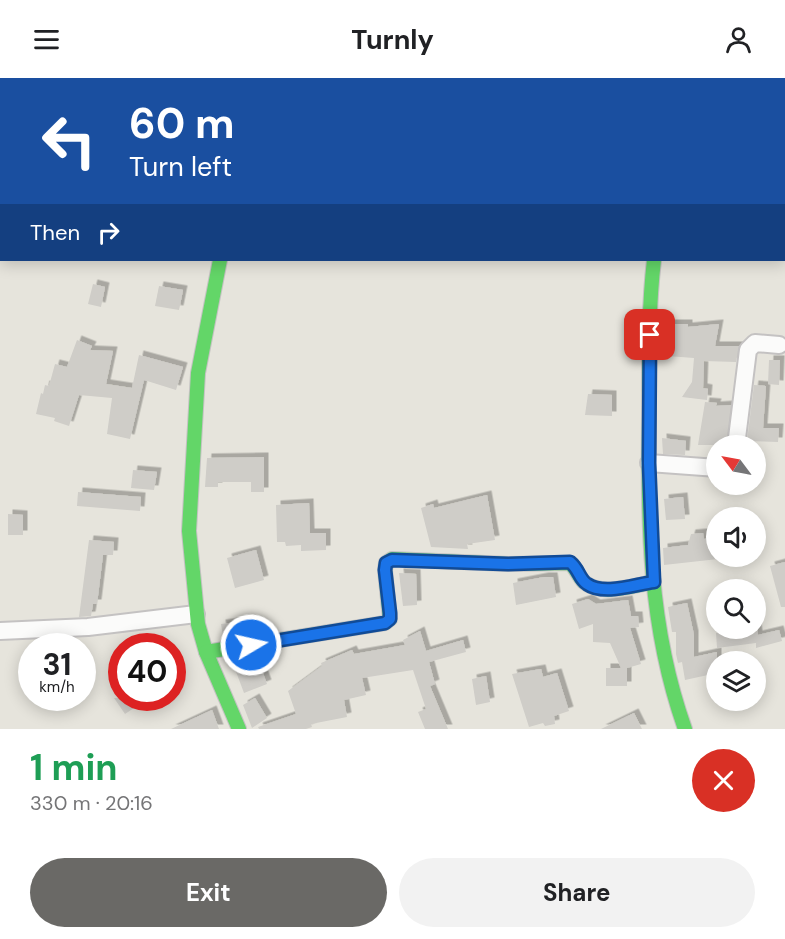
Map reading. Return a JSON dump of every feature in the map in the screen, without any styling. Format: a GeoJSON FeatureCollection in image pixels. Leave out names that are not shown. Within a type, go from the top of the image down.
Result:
{"type":"FeatureCollection","features":[{"type":"Feature","properties":{"kind":"street"},"geometry":{"type":"LineString","coordinates":[[220,261],[198,373],[192,439],[189,531],[196,614],[206,652],[239,729]]}},
{"type":"Feature","properties":{"kind":"street"},"geometry":{"type":"LineString","coordinates":[[654,261],[650,294],[649,463],[654,582],[667,675],[686,729]]}},
{"type":"Feature","properties":{"kind":"street"},"geometry":{"type":"LineString","coordinates":[[737,435],[748,350],[755,343],[779,345]]}},
{"type":"Feature","properties":{"kind":"street"},"geometry":{"type":"LineString","coordinates":[[649,463],[706,467]]}},
{"type":"Feature","properties":{"kind":"street"},"geometry":{"type":"LineString","coordinates":[[206,652],[385,623],[390,619],[385,570],[386,563],[392,560],[508,564],[570,562],[577,567],[581,578],[597,588],[654,582]]}},
{"type":"Feature","properties":{"kind":"street"},"geometry":{"type":"LineString","coordinates":[[0,631],[88,627],[196,614]]}},
{"type":"Feature","properties":{"kind":"building"},"geometry":{"type":"Polygon","coordinates":[[[93,284],[105,287],[101,307],[88,304],[93,284]]]}},
{"type":"Feature","properties":{"kind":"building"},"geometry":{"type":"Polygon","coordinates":[[[159,286],[183,290],[179,310],[155,306],[159,286]]]}},
{"type":"Feature","properties":{"kind":"building"},"geometry":{"type":"Polygon","coordinates":[[[671,324],[688,324],[688,327],[719,324],[715,346],[739,346],[736,362],[704,361],[703,388],[708,389],[707,400],[682,397],[692,382],[694,358],[667,356],[667,344],[663,344],[663,327],[671,324]]]}},
{"type":"Feature","properties":{"kind":"building"},"geometry":{"type":"Polygon","coordinates":[[[77,340],[92,346],[90,350],[113,351],[106,384],[132,388],[139,355],[183,367],[176,390],[144,380],[130,439],[107,434],[112,398],[79,395],[69,426],[54,421],[55,418],[36,414],[41,393],[43,394],[45,385],[49,386],[55,364],[67,367],[77,340]]]}},
{"type":"Feature","properties":{"kind":"building"},"geometry":{"type":"Polygon","coordinates":[[[769,360],[780,360],[779,385],[768,384],[769,360]]]}},
{"type":"Feature","properties":{"kind":"building"},"geometry":{"type":"Polygon","coordinates":[[[754,385],[766,386],[763,428],[779,428],[778,442],[766,442],[766,435],[748,435],[754,385]]]}},
{"type":"Feature","properties":{"kind":"building"},"geometry":{"type":"Polygon","coordinates":[[[588,394],[612,395],[612,416],[585,415],[588,394]]]}},
{"type":"Feature","properties":{"kind":"building"},"geometry":{"type":"Polygon","coordinates":[[[705,402],[717,403],[716,406],[731,405],[727,435],[706,435],[706,445],[698,445],[705,402]]]}},
{"type":"Feature","properties":{"kind":"building"},"geometry":{"type":"Polygon","coordinates":[[[662,438],[686,441],[685,455],[663,454],[662,438]]]}},
{"type":"Feature","properties":{"kind":"building"},"geometry":{"type":"Polygon","coordinates":[[[264,457],[264,492],[251,492],[251,482],[218,482],[218,487],[205,487],[207,458],[264,457]]]}},
{"type":"Feature","properties":{"kind":"building"},"geometry":{"type":"Polygon","coordinates":[[[133,470],[157,472],[154,490],[131,488],[133,470]]]}},
{"type":"Feature","properties":{"kind":"building"},"geometry":{"type":"Polygon","coordinates":[[[78,492],[141,497],[140,511],[77,506],[78,492]]]}},
{"type":"Feature","properties":{"kind":"building"},"geometry":{"type":"Polygon","coordinates":[[[487,495],[495,540],[467,544],[468,549],[431,547],[421,508],[433,504],[434,508],[487,495]]]}},
{"type":"Feature","properties":{"kind":"building"},"geometry":{"type":"Polygon","coordinates":[[[683,497],[685,519],[666,520],[664,499],[683,497]]]}},
{"type":"Feature","properties":{"kind":"building"},"geometry":{"type":"Polygon","coordinates":[[[309,503],[310,533],[326,533],[326,550],[301,551],[301,545],[286,546],[285,542],[277,542],[276,505],[309,503]]]}},
{"type":"Feature","properties":{"kind":"building"},"geometry":{"type":"Polygon","coordinates":[[[8,514],[23,515],[23,535],[8,535],[8,514]]]}},
{"type":"Feature","properties":{"kind":"building"},"geometry":{"type":"Polygon","coordinates":[[[703,533],[704,539],[706,539],[706,560],[664,565],[663,548],[688,545],[691,534],[703,533]]]}},
{"type":"Feature","properties":{"kind":"building"},"geometry":{"type":"Polygon","coordinates":[[[89,540],[114,542],[113,555],[103,555],[97,604],[93,604],[91,616],[79,617],[89,540]]]}},
{"type":"Feature","properties":{"kind":"building"},"geometry":{"type":"Polygon","coordinates":[[[256,550],[264,580],[235,588],[227,558],[256,550]]]}},
{"type":"Feature","properties":{"kind":"building"},"geometry":{"type":"Polygon","coordinates":[[[785,562],[785,607],[781,607],[770,566],[785,562]]]}},
{"type":"Feature","properties":{"kind":"building"},"geometry":{"type":"Polygon","coordinates":[[[399,573],[416,574],[417,605],[403,606],[399,573]]]}},
{"type":"Feature","properties":{"kind":"building"},"geometry":{"type":"Polygon","coordinates":[[[553,577],[556,597],[516,605],[513,583],[553,577]]]}},
{"type":"Feature","properties":{"kind":"building"},"geometry":{"type":"Polygon","coordinates":[[[588,599],[596,604],[628,600],[631,616],[638,616],[639,627],[630,628],[641,664],[627,668],[627,686],[606,686],[606,668],[621,668],[610,643],[593,642],[593,624],[579,629],[572,604],[588,599]]]}},
{"type":"Feature","properties":{"kind":"building"},"geometry":{"type":"Polygon","coordinates":[[[687,603],[694,635],[694,657],[706,654],[706,675],[685,680],[682,662],[678,663],[676,632],[672,632],[668,607],[687,603]]]}},
{"type":"Feature","properties":{"kind":"building"},"geometry":{"type":"Polygon","coordinates":[[[237,622],[239,633],[223,636],[221,624],[237,622]]]}},
{"type":"Feature","properties":{"kind":"building"},"geometry":{"type":"Polygon","coordinates":[[[779,630],[782,641],[756,648],[756,643],[717,648],[716,639],[766,639],[766,633],[779,630]]]}},
{"type":"Feature","properties":{"kind":"building"},"geometry":{"type":"Polygon","coordinates":[[[420,631],[426,651],[463,640],[466,652],[429,662],[435,684],[430,686],[448,729],[425,729],[418,712],[426,709],[413,670],[362,678],[366,695],[344,700],[347,717],[311,724],[312,727],[306,729],[259,729],[258,727],[296,714],[288,691],[322,666],[321,663],[352,650],[354,654],[405,645],[403,640],[420,631]]]}},
{"type":"Feature","properties":{"kind":"building"},"geometry":{"type":"Polygon","coordinates":[[[257,657],[267,684],[244,693],[232,661],[257,657]]]}},
{"type":"Feature","properties":{"kind":"building"},"geometry":{"type":"Polygon","coordinates":[[[541,669],[543,677],[557,673],[569,711],[554,716],[555,724],[545,726],[543,723],[529,727],[512,674],[541,669]]]}},
{"type":"Feature","properties":{"kind":"building"},"geometry":{"type":"Polygon","coordinates":[[[486,676],[490,702],[476,705],[472,679],[486,676]]]}},
{"type":"Feature","properties":{"kind":"building"},"geometry":{"type":"Polygon","coordinates":[[[255,698],[267,718],[252,728],[243,705],[255,698]]]}},
{"type":"Feature","properties":{"kind":"building"},"geometry":{"type":"Polygon","coordinates":[[[212,710],[219,729],[171,729],[212,710]]]}},
{"type":"Feature","properties":{"kind":"building"},"geometry":{"type":"Polygon","coordinates":[[[634,713],[642,729],[601,729],[634,713]]]}},
{"type":"Feature","properties":{"kind":"traffic: fast"},"geometry":{"type":"LineString","coordinates":[[220,261],[198,373],[189,531],[198,624],[206,652],[239,729]]}},
{"type":"Feature","properties":{"kind":"traffic: fast"},"geometry":{"type":"LineString","coordinates":[[654,261],[649,357],[650,535],[657,613],[673,690],[685,729]]}},
{"type":"Feature","properties":{"kind":"traffic: fast"},"geometry":{"type":"LineString","coordinates":[[206,652],[385,623],[390,619],[385,570],[386,563],[392,559],[508,564],[570,563],[584,582],[599,589],[618,589],[654,582]]}},
{"type":"Feature","properties":{"kind":"route"},"geometry":{"type":"LineString","coordinates":[[251,645],[385,623],[390,619],[385,570],[386,563],[392,560],[406,558],[508,564],[570,562],[577,567],[581,578],[588,585],[597,588],[608,589],[654,582],[649,463],[650,335]]}}]}
